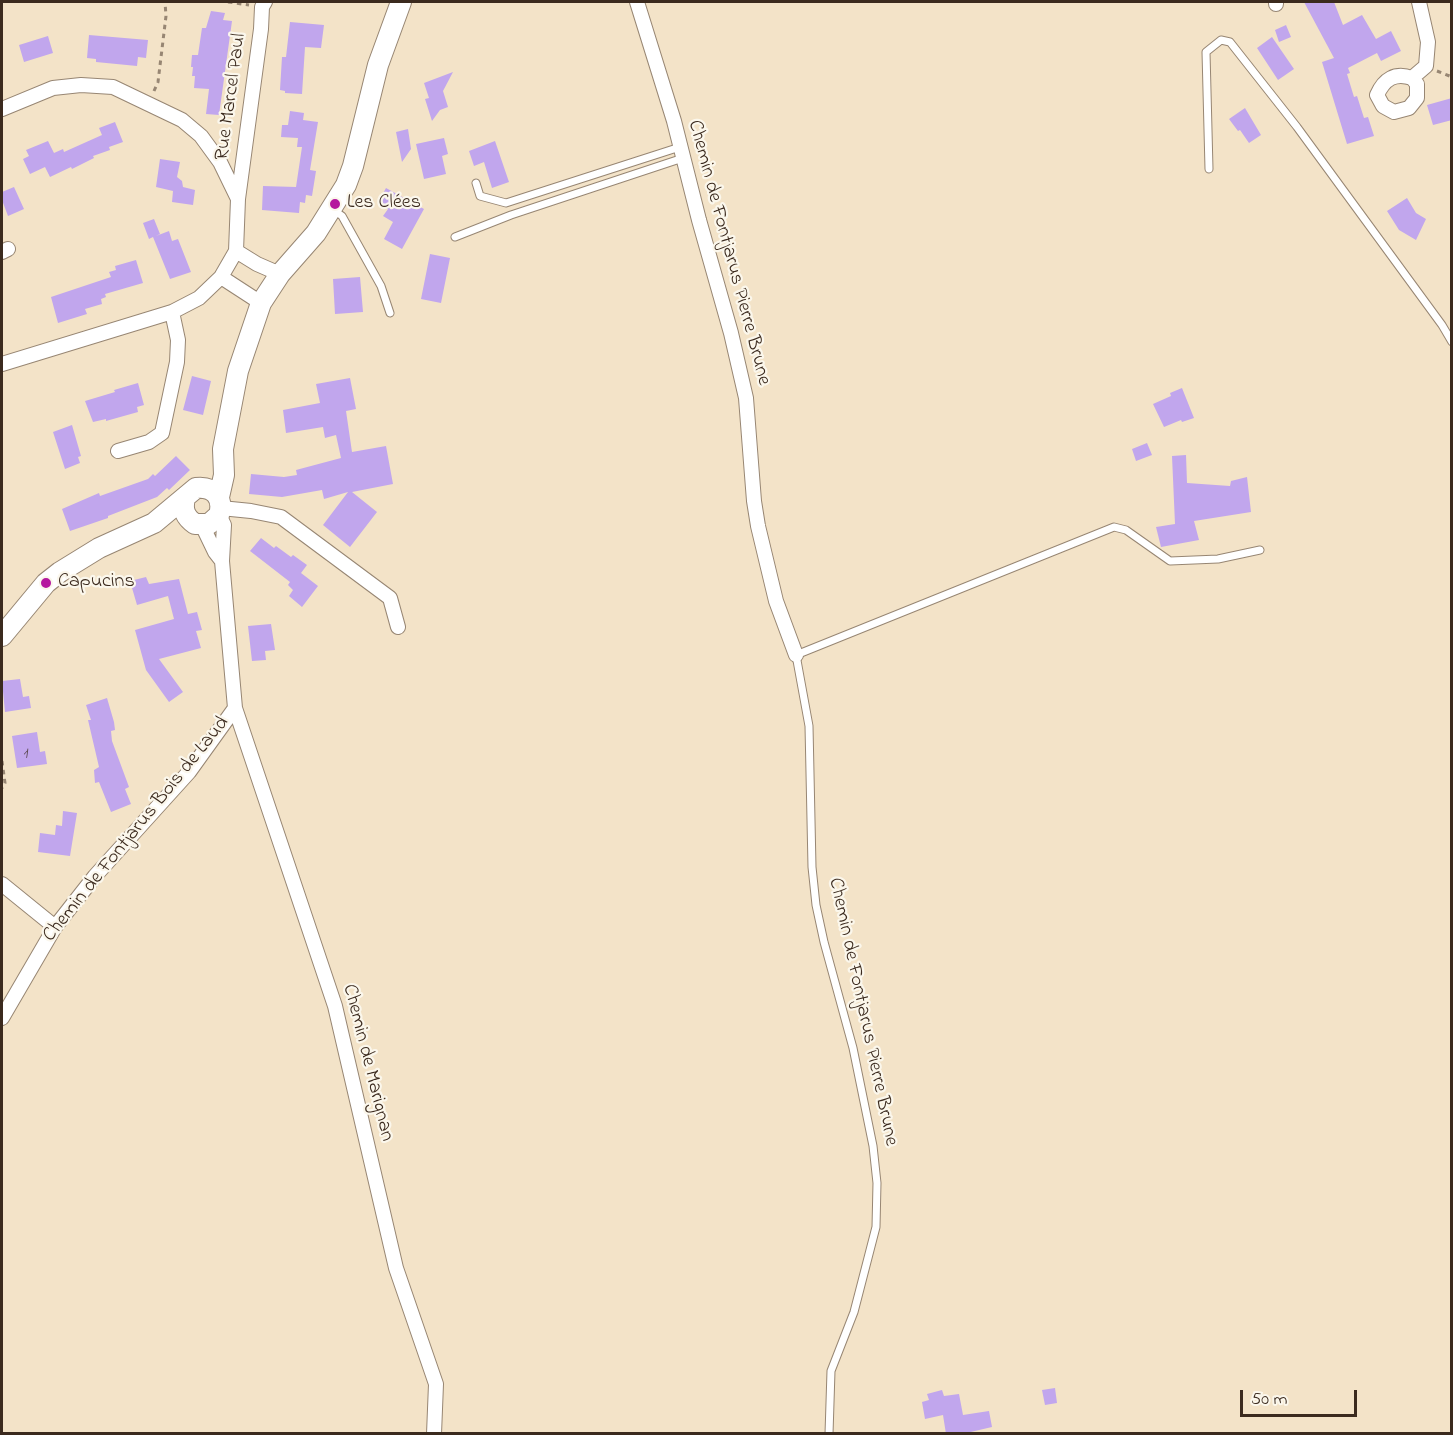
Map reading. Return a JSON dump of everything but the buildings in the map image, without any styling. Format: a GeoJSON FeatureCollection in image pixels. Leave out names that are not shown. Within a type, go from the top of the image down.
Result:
{"type":"FeatureCollection","features":[{"type":"Feature","properties":{"kind":"street","name":"Chemin de Fontjarus Bois de Laud"},"geometry":{"type":"LineString","coordinates":[[2,1018],[55,927],[95,876],[189,772],[235,708],[222,561],[224,525],[220,507],[224,475],[223,449],[238,371],[261,303],[280,274],[316,232],[346,185],[353,166],[378,65],[401,2]]}},
{"type":"Feature","properties":{"kind":"street","name":"Chemin de Fontjarus Pierre Brune"},"geometry":{"type":"LineString","coordinates":[[637,2],[682,153],[741,372],[746,398],[758,526],[776,601],[796,656]]}},
{"type":"Feature","properties":{"kind":"street"},"geometry":{"type":"LineString","coordinates":[[1412,78],[1426,66],[1428,42],[1419,2]]}},
{"type":"Feature","properties":{"kind":"street","name":"Rue Marcel Paul"},"geometry":{"type":"LineString","coordinates":[[236,251],[238,199],[264,4]]}},
{"type":"Feature","properties":{"kind":"street"},"geometry":{"type":"LineString","coordinates":[[1404,75],[1412,78],[1417,84],[1418,98],[1408,108],[1394,112],[1383,106],[1377,95],[1382,84],[1393,77],[1404,75]]}},
{"type":"Feature","properties":{"kind":"street"},"geometry":{"type":"LineString","coordinates":[[2,109],[53,88],[81,85],[113,87],[182,120],[201,136],[220,162],[238,199]]}},
{"type":"Feature","properties":{"kind":"street"},"geometry":{"type":"LineString","coordinates":[[2,364],[172,312],[199,298],[221,278],[236,251],[280,274]]}},
{"type":"Feature","properties":{"kind":"street"},"geometry":{"type":"LineString","coordinates":[[221,278],[261,303]]}},
{"type":"Feature","properties":{"kind":"street"},"geometry":{"type":"LineString","coordinates":[[118,451],[149,442],[162,433],[177,362],[178,340],[172,312]]}},
{"type":"Feature","properties":{"kind":"street","name":"Chemin de Fontjarus Bois de Laud"},"geometry":{"type":"LineString","coordinates":[[154,524],[191,494],[209,473],[223,449]]}},
{"type":"Feature","properties":{"kind":"street"},"geometry":{"type":"LineString","coordinates":[[196,522],[185,513],[183,506],[191,494],[204,488],[211,489],[220,507]]}},
{"type":"Feature","properties":{"kind":"street"},"geometry":{"type":"LineString","coordinates":[[2,636],[46,583],[99,548],[154,524],[196,522],[209,524],[220,507]]}},
{"type":"Feature","properties":{"kind":"street"},"geometry":{"type":"LineString","coordinates":[[220,507],[281,517],[390,598],[399,627]]}},
{"type":"Feature","properties":{"kind":"street","name":"Chemin de Fontjarus Bois de Laud"},"geometry":{"type":"LineString","coordinates":[[196,522],[222,561]]}},
{"type":"Feature","properties":{"kind":"street","name":"Chemin de Marignan"},"geometry":{"type":"LineString","coordinates":[[235,708],[335,1006],[396,1268],[436,1384],[434,1434]]}},
{"type":"Feature","properties":{"kind":"street"},"geometry":{"type":"LineString","coordinates":[[2,884],[55,927]]}},
{"type":"Feature","properties":{"kind":"lane"},"geometry":{"type":"LineString","coordinates":[[1209,169],[1206,52],[1221,40],[1230,42],[1297,127],[1442,325],[1452,342]]}},
{"type":"Feature","properties":{"kind":"lane"},"geometry":{"type":"LineString","coordinates":[[476,183],[480,196],[506,203],[682,153]]}},
{"type":"Feature","properties":{"kind":"lane"},"geometry":{"type":"LineString","coordinates":[[455,237],[682,153]]}},
{"type":"Feature","properties":{"kind":"lane"},"geometry":{"type":"LineString","coordinates":[[332,208],[342,216],[381,286],[390,313]]}},
{"type":"Feature","properties":{"kind":"lane"},"geometry":{"type":"LineString","coordinates":[[796,656],[1114,527],[1125,530],[1170,561],[1218,560],[1260,550]]}},
{"type":"Feature","properties":{"kind":"lane","name":"Chemin de Fontjarus Pierre Brune"},"geometry":{"type":"LineString","coordinates":[[796,656],[809,726],[812,867],[816,905],[853,1048],[873,1146],[877,1184],[876,1227],[854,1312],[831,1371],[829,1434]]}},
{"type":"Feature","properties":{"kind":"path"},"geometry":{"type":"LineString","coordinates":[[148,103],[158,82],[166,16],[165,2]]}},
{"type":"Feature","properties":{"kind":"path"},"geometry":{"type":"LineString","coordinates":[[228,2],[264,4]]}},
{"type":"Feature","properties":{"kind":"path"},"geometry":{"type":"LineString","coordinates":[[2,761],[5,783],[2,788]]}},
{"type":"Feature","properties":{"kind":"place","name":"Les Clées"},"geometry":{"type":"Point","coordinates":[335,204]}},
{"type":"Feature","properties":{"kind":"place","name":"Capucins"},"geometry":{"type":"Point","coordinates":[46,583]}}]}
